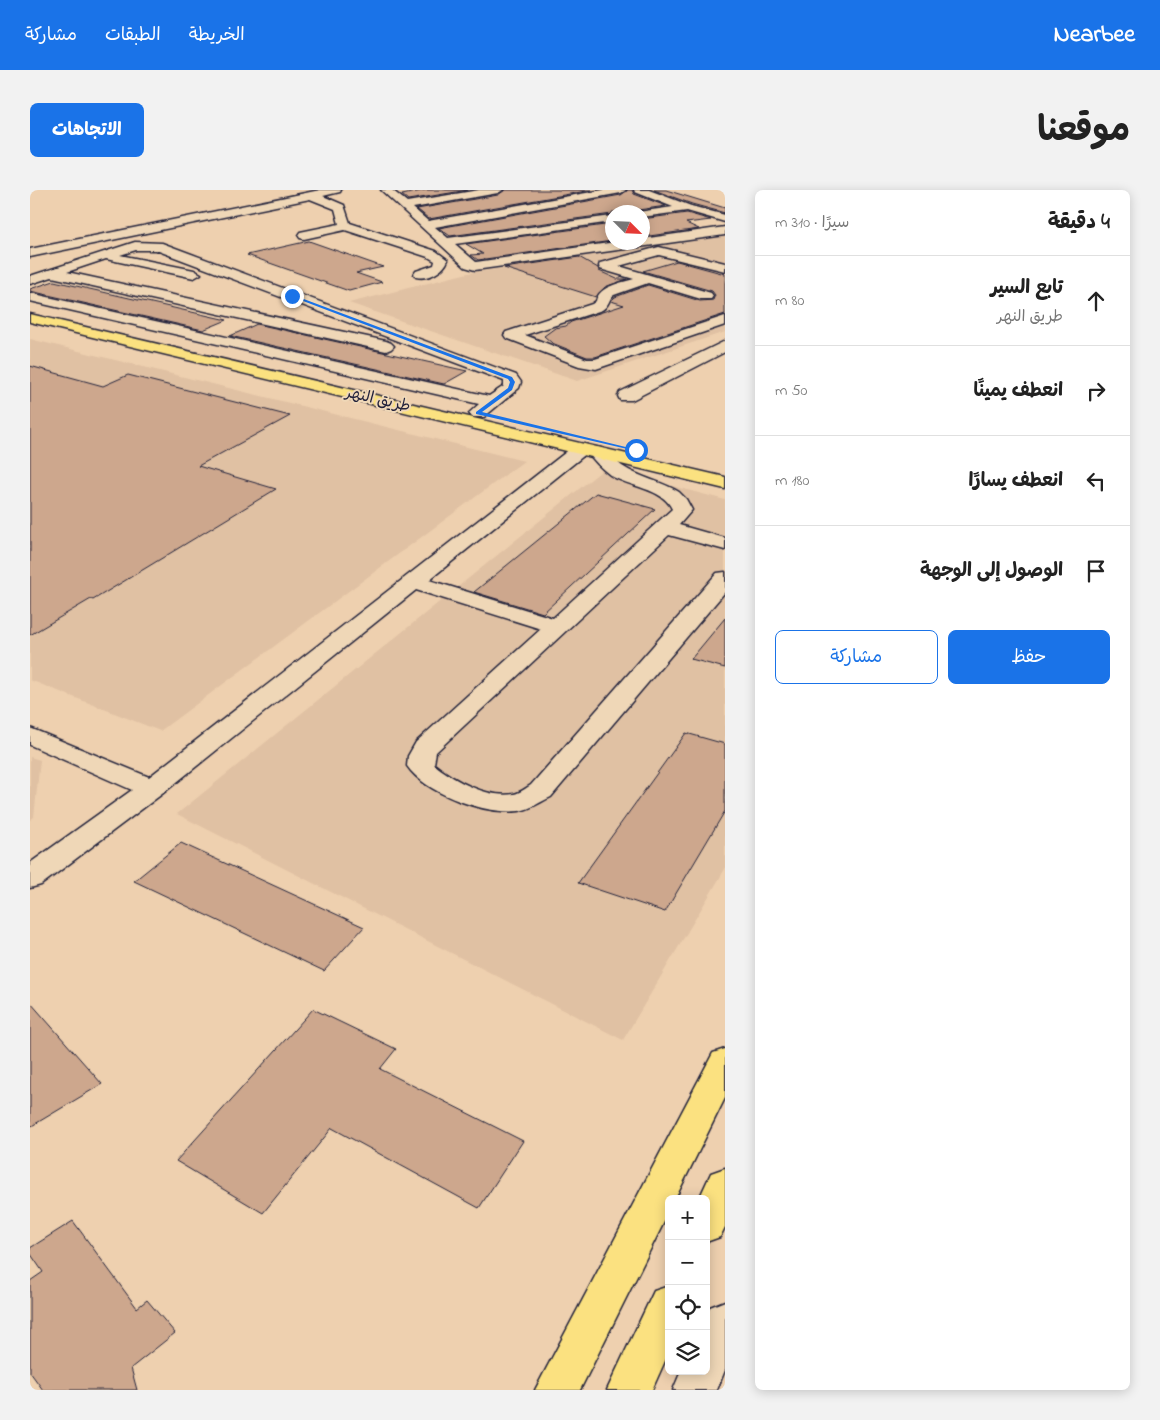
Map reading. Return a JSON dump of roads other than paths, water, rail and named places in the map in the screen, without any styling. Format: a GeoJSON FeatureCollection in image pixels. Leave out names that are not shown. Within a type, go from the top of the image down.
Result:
{"type":"FeatureCollection","features":[{"type":"Feature","properties":{"kind":"main road","name":"طريق النهر"},"geometry":{"type":"LineString","coordinates":[[30,309],[725,470]]}},
{"type":"Feature","properties":{"kind":"main road","name":"طريق النهر"},"geometry":{"type":"LineString","coordinates":[[30,318],[725,482]]}},
{"type":"Feature","properties":{"kind":"main road"},"geometry":{"type":"LineString","coordinates":[[557,1390],[720,1085]]}},
{"type":"Feature","properties":{"kind":"main road"},"geometry":{"type":"LineString","coordinates":[[710,1217],[725,1185]]}},
{"type":"Feature","properties":{"kind":"main road"},"geometry":{"type":"LineString","coordinates":[[629,1390],[665,1314]]}},
{"type":"Feature","properties":{"kind":"street"},"geometry":{"type":"LineString","coordinates":[[30,254],[336,190]]}},
{"type":"Feature","properties":{"kind":"street"},"geometry":{"type":"LineString","coordinates":[[386,190],[470,264],[478,266],[605,249]]}},
{"type":"Feature","properties":{"kind":"street"},"geometry":{"type":"LineString","coordinates":[[405,206],[498,190]]}},
{"type":"Feature","properties":{"kind":"street"},"geometry":{"type":"LineString","coordinates":[[425,225],[491,208],[511,209],[621,190]]}},
{"type":"Feature","properties":{"kind":"street"},"geometry":{"type":"LineString","coordinates":[[639,190],[691,210],[725,219]]}},
{"type":"Feature","properties":{"kind":"street"},"geometry":{"type":"LineString","coordinates":[[311,195],[340,207],[346,226]]}},
{"type":"Feature","properties":{"kind":"street"},"geometry":{"type":"LineString","coordinates":[[468,195],[491,208]]}},
{"type":"Feature","properties":{"kind":"street"},"geometry":{"type":"LineString","coordinates":[[650,213],[691,210],[717,205]]}},
{"type":"Feature","properties":{"kind":"street"},"geometry":{"type":"LineString","coordinates":[[444,242],[605,220]]}},
{"type":"Feature","properties":{"kind":"street"},"geometry":{"type":"LineString","coordinates":[[304,235],[346,226],[432,254],[442,260],[439,267],[421,274]]}},
{"type":"Feature","properties":{"kind":"street"},"geometry":{"type":"LineString","coordinates":[[560,226],[605,246]]}},
{"type":"Feature","properties":{"kind":"street"},"geometry":{"type":"LineString","coordinates":[[650,242],[725,231]]}},
{"type":"Feature","properties":{"kind":"street"},"geometry":{"type":"LineString","coordinates":[[30,280],[135,246],[155,246],[510,378],[513,382],[511,388],[478,413]]}},
{"type":"Feature","properties":{"kind":"street"},"geometry":{"type":"LineString","coordinates":[[718,286],[700,294],[605,266],[659,251],[723,265]]}},
{"type":"Feature","properties":{"kind":"street"},"geometry":{"type":"LineString","coordinates":[[105,256],[219,280],[243,278]]}},
{"type":"Feature","properties":{"kind":"street"},"geometry":{"type":"LineString","coordinates":[[51,273],[387,346],[402,346],[416,342]]}},
{"type":"Feature","properties":{"kind":"street"},"geometry":{"type":"LineString","coordinates":[[646,279],[609,292],[604,296],[603,303],[597,307],[514,333],[512,336],[585,363],[596,364],[725,320]]}},
{"type":"Feature","properties":{"kind":"street"},"geometry":{"type":"LineString","coordinates":[[186,345],[292,296]]}},
{"type":"Feature","properties":{"kind":"street"},"geometry":{"type":"LineString","coordinates":[[30,297],[492,402]]}},
{"type":"Feature","properties":{"kind":"street"},"geometry":{"type":"LineString","coordinates":[[626,396],[725,346]]}},
{"type":"Feature","properties":{"kind":"street"},"geometry":{"type":"LineString","coordinates":[[30,878],[152,788],[413,582],[589,450],[617,471],[658,489],[680,503],[682,510],[665,528],[425,748],[421,756],[420,766],[431,777],[450,788],[499,803],[521,802],[541,791],[725,578]]}},
{"type":"Feature","properties":{"kind":"street"},"geometry":{"type":"LineString","coordinates":[[665,528],[725,544]]}},
{"type":"Feature","properties":{"kind":"street"},"geometry":{"type":"LineString","coordinates":[[413,582],[557,627]]}},
{"type":"Feature","properties":{"kind":"street"},"geometry":{"type":"LineString","coordinates":[[30,736],[152,788]]}},
{"type":"Feature","properties":{"kind":"street"},"geometry":{"type":"LineString","coordinates":[[710,1355],[725,1322]]}},
{"type":"Feature","properties":{"kind":"street"},"geometry":{"type":"LineString","coordinates":[[695,1390],[701,1375]]}}]}
